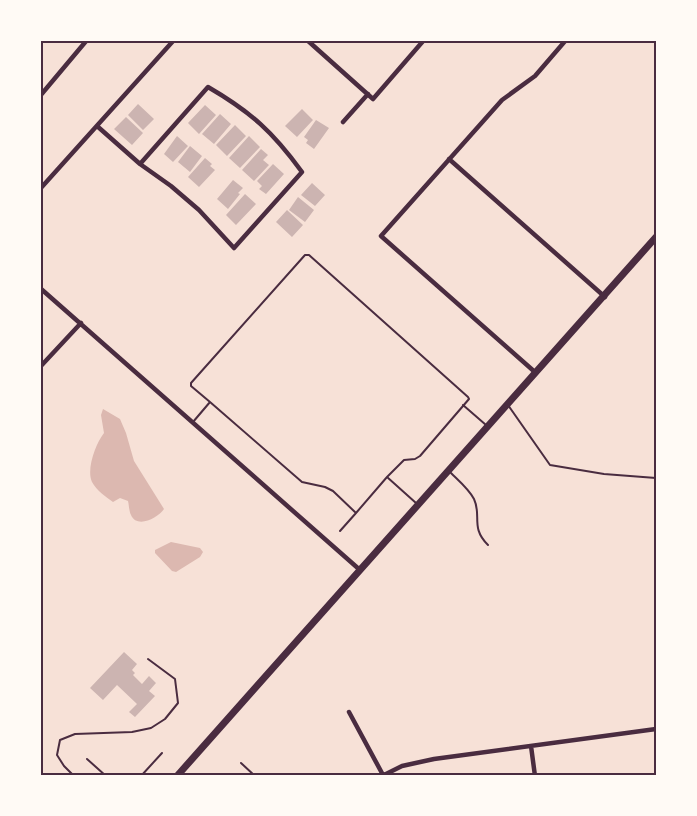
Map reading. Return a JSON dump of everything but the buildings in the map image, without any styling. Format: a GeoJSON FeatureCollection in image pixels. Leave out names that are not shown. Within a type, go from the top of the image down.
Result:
{"type":"FeatureCollection","features":[{"type":"Feature","properties":{"kind":"main road"},"geometry":{"type":"LineString","coordinates":[[177,776],[657,237]]}},
{"type":"Feature","properties":{"kind":"street"},"geometry":{"type":"LineString","coordinates":[[40,96],[87,40]]}},
{"type":"Feature","properties":{"kind":"street"},"geometry":{"type":"LineString","coordinates":[[40,189],[174,40]]}},
{"type":"Feature","properties":{"kind":"street"},"geometry":{"type":"LineString","coordinates":[[307,40],[373,99],[424,40]]}},
{"type":"Feature","properties":{"kind":"street"},"geometry":{"type":"LineString","coordinates":[[536,373],[381,236],[502,100],[535,76],[566,40]]}},
{"type":"Feature","properties":{"kind":"street"},"geometry":{"type":"LineString","coordinates":[[97,126],[140,164],[199,210],[234,248],[302,172],[281,143],[264,126],[208,87],[140,164]]}},
{"type":"Feature","properties":{"kind":"street"},"geometry":{"type":"LineString","coordinates":[[343,122],[368,94]]}},
{"type":"Feature","properties":{"kind":"street"},"geometry":{"type":"LineString","coordinates":[[450,159],[605,297]]}},
{"type":"Feature","properties":{"kind":"street"},"geometry":{"type":"LineString","coordinates":[[40,288],[360,570]]}},
{"type":"Feature","properties":{"kind":"street"},"geometry":{"type":"LineString","coordinates":[[40,367],[81,323]]}},
{"type":"Feature","properties":{"kind":"street"},"geometry":{"type":"LineString","coordinates":[[349,712],[382,775],[402,766],[434,759],[657,729]]}},
{"type":"Feature","properties":{"kind":"street"},"geometry":{"type":"LineString","coordinates":[[531,746],[535,776]]}},
{"type":"Feature","properties":{"kind":"lane"},"geometry":{"type":"LineString","coordinates":[[339,531],[356,513],[387,477],[404,460],[420,456],[469,399],[309,255],[305,255],[191,383],[191,386],[302,482],[333,491],[356,513]]}},
{"type":"Feature","properties":{"kind":"lane"},"geometry":{"type":"LineString","coordinates":[[193,422],[210,402]]}},
{"type":"Feature","properties":{"kind":"lane"},"geometry":{"type":"LineString","coordinates":[[464,405],[488,427]]}},
{"type":"Feature","properties":{"kind":"lane"},"geometry":{"type":"LineString","coordinates":[[508,405],[550,465],[604,474],[657,478]]}},
{"type":"Feature","properties":{"kind":"lane"},"geometry":{"type":"LineString","coordinates":[[449,471],[474,500],[476,525],[481,538],[488,545]]}},
{"type":"Feature","properties":{"kind":"lane"},"geometry":{"type":"LineString","coordinates":[[387,477],[418,505]]}},
{"type":"Feature","properties":{"kind":"lane"},"geometry":{"type":"LineString","coordinates":[[74,776],[57,755],[60,740],[75,734],[132,732],[151,728],[165,719],[178,703],[175,679],[148,659]]}},
{"type":"Feature","properties":{"kind":"lane"},"geometry":{"type":"LineString","coordinates":[[141,776],[162,753]]}},
{"type":"Feature","properties":{"kind":"lane"},"geometry":{"type":"LineString","coordinates":[[87,759],[106,776]]}},
{"type":"Feature","properties":{"kind":"lane"},"geometry":{"type":"LineString","coordinates":[[240,763],[255,776]]}},
{"type":"Feature","properties":{"kind":"shaded area"},"geometry":{"type":"Polygon","coordinates":[[[103,409],[120,419],[134,461],[164,509],[153,519],[142,522],[134,519],[130,513],[128,501],[120,498],[113,502],[92,482],[90,470],[93,456],[104,433],[101,415],[103,409]]]}},
{"type":"Feature","properties":{"kind":"shaded area"},"geometry":{"type":"Polygon","coordinates":[[[171,542],[200,548],[203,552],[200,557],[176,572],[172,571],[155,553],[155,550],[171,542]]]}}]}
